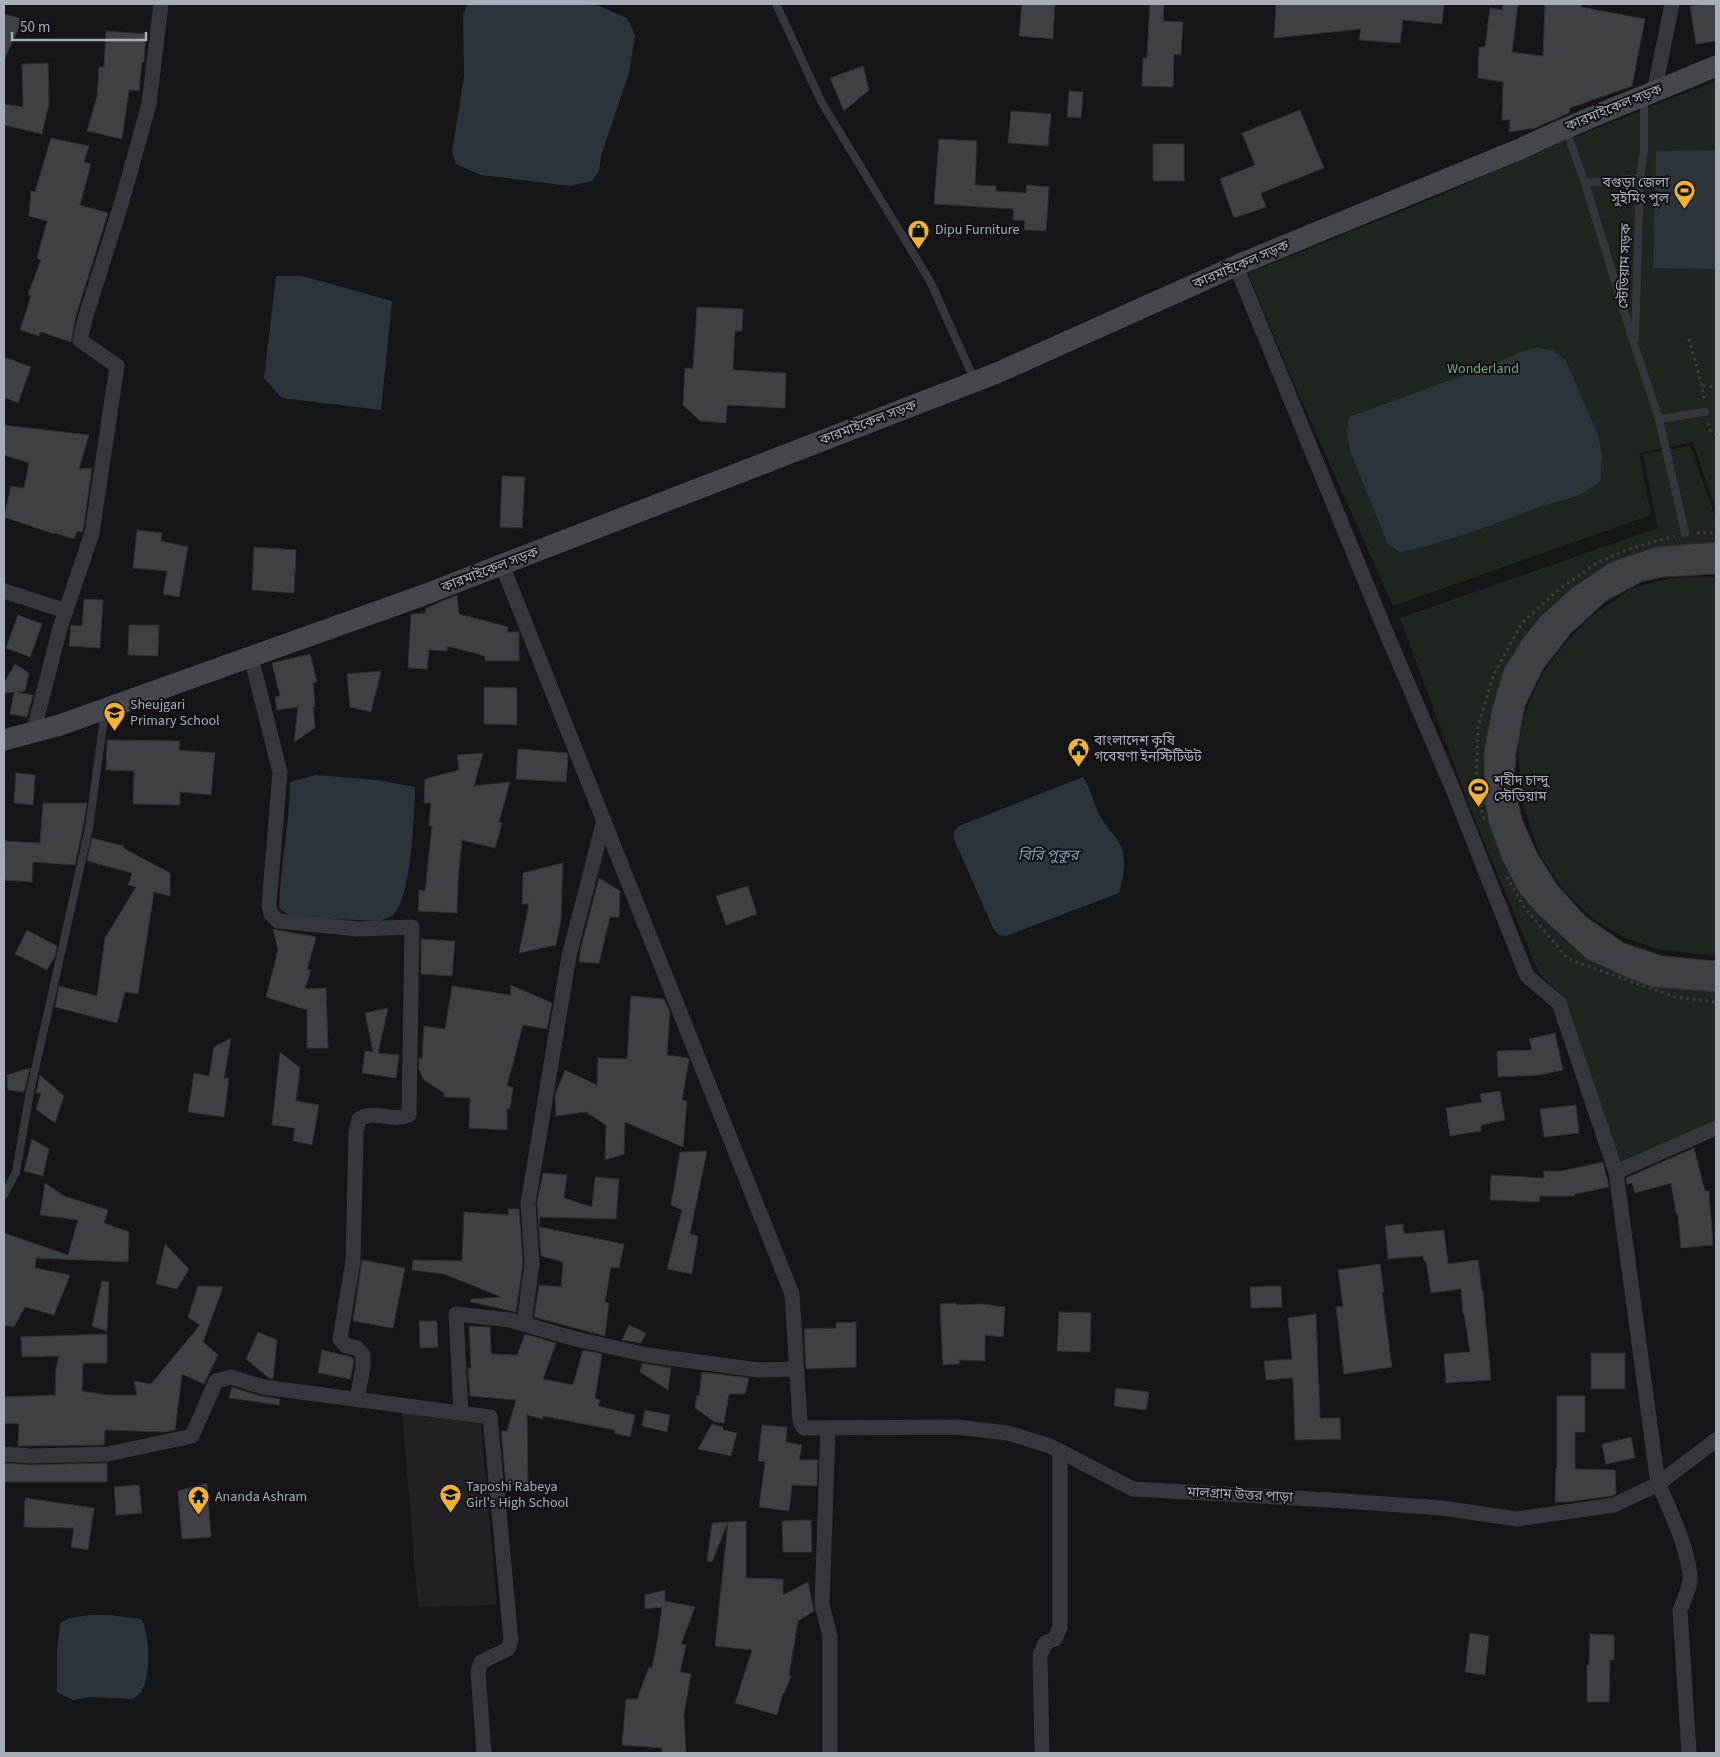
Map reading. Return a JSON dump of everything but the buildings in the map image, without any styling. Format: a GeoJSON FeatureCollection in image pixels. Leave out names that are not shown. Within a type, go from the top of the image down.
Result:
{"type":"FeatureCollection","features":[{"type":"Feature","properties":{"kind":"street"},"geometry":{"type":"LineString","coordinates":[[33,733],[66,611],[92,533],[117,366],[80,340],[149,104],[161,4]]}},
{"type":"Feature","properties":{"kind":"street"},"geometry":{"type":"LineString","coordinates":[[1649,94],[1672,4]]}},
{"type":"Feature","properties":{"kind":"street","name":"কারমাইকেল সড়ক"},"geometry":{"type":"LineString","coordinates":[[4,740],[60,726],[421,596],[997,373],[1236,266],[1520,149],[1565,127],[1716,66]]}},
{"type":"Feature","properties":{"kind":"street"},"geometry":{"type":"LineString","coordinates":[[1236,266],[1388,637],[1452,787],[1528,976],[1559,1003],[1616,1172],[1658,1484],[1669,1506],[1685,1553],[1690,1577],[1688,1591],[1680,1610],[1689,1753]]}},
{"type":"Feature","properties":{"kind":"street"},"geometry":{"type":"LineString","coordinates":[[461,1413],[456,1314],[510,1320],[572,1338],[647,1355],[758,1370],[795,1369],[792,1294],[502,565]]}},
{"type":"Feature","properties":{"kind":"street"},"geometry":{"type":"LineString","coordinates":[[4,591],[66,611]]}},
{"type":"Feature","properties":{"kind":"street"},"geometry":{"type":"LineString","coordinates":[[251,658],[280,772],[268,905],[271,914],[278,921],[357,929],[412,927],[409,1115],[400,1119],[368,1114],[359,1119],[356,1133],[353,1260],[340,1339],[346,1346],[357,1348],[363,1355],[357,1399]]}},
{"type":"Feature","properties":{"kind":"street"},"geometry":{"type":"LineString","coordinates":[[524,1324],[532,1263],[528,1203],[568,956],[604,820]]}},
{"type":"Feature","properties":{"kind":"street"},"geometry":{"type":"LineString","coordinates":[[1616,1172],[1716,1128]]}},
{"type":"Feature","properties":{"kind":"street","name":"মালগ্রাম উত্তর পাড়া"},"geometry":{"type":"LineString","coordinates":[[795,1369],[800,1422],[804,1428],[956,1427],[1008,1433],[1050,1446],[1133,1489],[1320,1499],[1423,1507],[1517,1519],[1614,1505],[1658,1484],[1716,1440]]}},
{"type":"Feature","properties":{"kind":"street"},"geometry":{"type":"LineString","coordinates":[[4,1454],[30,1456],[108,1454],[192,1436],[216,1381],[231,1377],[263,1387],[490,1417],[511,1640],[508,1649],[481,1662],[478,1672],[484,1753]]}},
{"type":"Feature","properties":{"kind":"street"},"geometry":{"type":"LineString","coordinates":[[828,1428],[822,1605],[830,1636],[830,1753]]}},
{"type":"Feature","properties":{"kind":"street"},"geometry":{"type":"LineString","coordinates":[[1042,1753],[1040,1655],[1046,1642],[1055,1639],[1060,1627],[1060,1451]]}},
{"type":"Feature","properties":{"kind":"lane"},"geometry":{"type":"LineString","coordinates":[[776,4],[822,103],[930,281],[975,381]]}},
{"type":"Feature","properties":{"kind":"lane","name":"স্টেডিয়াম সড়ক"},"geometry":{"type":"LineString","coordinates":[[1635,347],[1640,178],[1649,94]]}},
{"type":"Feature","properties":{"kind":"lane","name":"স্টেডিয়াম সড়ক"},"geometry":{"type":"LineString","coordinates":[[1565,127],[1585,183],[1659,419],[1685,533]]}},
{"type":"Feature","properties":{"kind":"lane"},"geometry":{"type":"LineString","coordinates":[[1585,183],[1640,178]]}},
{"type":"Feature","properties":{"kind":"lane"},"geometry":{"type":"LineString","coordinates":[[1659,419],[1706,412]]}},
{"type":"Feature","properties":{"kind":"lane"},"geometry":{"type":"LineString","coordinates":[[4,1195],[16,1172],[30,1092],[89,828],[106,710]]}},
{"type":"Feature","properties":{"kind":"path"},"geometry":{"type":"LineString","coordinates":[[1689,339],[1695,365],[1703,386],[1710,430],[1716,434]]}},
{"type":"Feature","properties":{"kind":"path"},"geometry":{"type":"LineString","coordinates":[[1703,386],[1716,387]]}},
{"type":"Feature","properties":{"kind":"path"},"geometry":{"type":"LineString","coordinates":[[1485,824],[1476,788],[1478,727],[1493,676],[1522,623],[1558,590],[1597,563],[1629,549],[1685,533],[1716,533]]}},
{"type":"Feature","properties":{"kind":"path"},"geometry":{"type":"LineString","coordinates":[[1506,875],[1524,907],[1568,959],[1675,997],[1716,1002]]}},
{"type":"Feature","properties":{"kind":"shaded area","name":"Taposhi Rabeya Girl's High School"},"geometry":{"type":"Polygon","coordinates":[[[402,1412],[481,1424],[497,1605],[418,1607],[402,1412]]]}},
{"type":"Feature","properties":{"kind":"green space","name":"Wonderland"},"geometry":{"type":"Polygon","coordinates":[[[1716,81],[1716,511],[1693,442],[1639,453],[1651,515],[1393,606],[1292,379],[1248,273],[1429,200],[1559,143],[1716,81]]]}},
{"type":"Feature","properties":{"kind":"green space","name":"শহীদ চান্দু স্টেডিয়াম"},"geometry":{"type":"Polygon","coordinates":[[[1690,446],[1716,518],[1716,542],[1656,547],[1611,562],[1572,588],[1540,617],[1524,637],[1504,669],[1492,709],[1484,752],[1485,803],[1537,913],[1587,959],[1628,978],[1653,987],[1716,992],[1716,1123],[1620,1165],[1565,998],[1540,975],[1472,813],[1400,618],[1658,528],[1643,454],[1690,446]]]}},
{"type":"Feature","properties":{"kind":"green space"},"geometry":{"type":"Polygon","coordinates":[[[1716,577],[1716,956],[1657,949],[1624,937],[1593,919],[1564,891],[1541,857],[1521,800],[1518,746],[1526,710],[1542,674],[1562,647],[1589,618],[1632,588],[1669,578],[1716,577]]]}},
{"type":"Feature","properties":{"kind":"water"},"geometry":{"type":"Polygon","coordinates":[[[468,4],[582,4],[599,6],[627,18],[635,35],[629,73],[601,156],[599,171],[592,181],[570,186],[481,175],[456,164],[452,152],[464,77],[463,14],[468,4]]]}},
{"type":"Feature","properties":{"kind":"water","name":"বগুড়া জেলা সুইমিং পুল"},"geometry":{"type":"Polygon","coordinates":[[[1716,150],[1716,269],[1653,268],[1656,151],[1716,150]]]}},
{"type":"Feature","properties":{"kind":"water"},"geometry":{"type":"Polygon","coordinates":[[[276,276],[302,276],[392,301],[381,410],[282,398],[264,378],[276,276]]]}},
{"type":"Feature","properties":{"kind":"water"},"geometry":{"type":"Polygon","coordinates":[[[1535,348],[1553,350],[1566,361],[1598,435],[1602,456],[1600,482],[1580,495],[1539,507],[1428,546],[1400,552],[1388,544],[1350,451],[1347,433],[1349,417],[1535,348]]]}},
{"type":"Feature","properties":{"kind":"water"},"geometry":{"type":"Polygon","coordinates":[[[316,775],[377,780],[415,787],[413,834],[405,890],[400,904],[390,917],[380,921],[291,917],[279,908],[290,782],[316,775]]]}},
{"type":"Feature","properties":{"kind":"water","name":"বিরি পুকুর"},"geometry":{"type":"Polygon","coordinates":[[[1083,777],[1100,816],[1120,844],[1124,865],[1119,893],[1006,936],[999,935],[993,928],[954,839],[954,831],[959,826],[1083,777]]]}},
{"type":"Feature","properties":{"kind":"water"},"geometry":{"type":"Polygon","coordinates":[[[90,1615],[141,1619],[148,1643],[147,1675],[141,1691],[133,1699],[91,1697],[73,1700],[57,1692],[57,1652],[60,1623],[70,1618],[90,1615]]]}},
{"type":"Feature","properties":{"kind":"place","name":"বগুড়া জেলা সুইমিং পুল"},"geometry":{"type":"Point","coordinates":[1685,210]}},
{"type":"Feature","properties":{"kind":"place","name":"Dipu Furniture"},"geometry":{"type":"Point","coordinates":[919,249]}},
{"type":"Feature","properties":{"kind":"place","name":"Sheujgari Primary School"},"geometry":{"type":"Point","coordinates":[114,732]}},
{"type":"Feature","properties":{"kind":"place","name":"বাংলাদেশ কৃষি গবেষণা ইনস্টিটিউট"},"geometry":{"type":"Point","coordinates":[1078,768]}},
{"type":"Feature","properties":{"kind":"place","name":"শহীদ চান্দু স্টেডিয়াম"},"geometry":{"type":"Point","coordinates":[1478,808]}},
{"type":"Feature","properties":{"kind":"place","name":"Taposhi Rabeya Girl's High School"},"geometry":{"type":"Point","coordinates":[450,1514]}},
{"type":"Feature","properties":{"kind":"place","name":"Ananda Ashram"},"geometry":{"type":"Point","coordinates":[199,1516]}}]}
